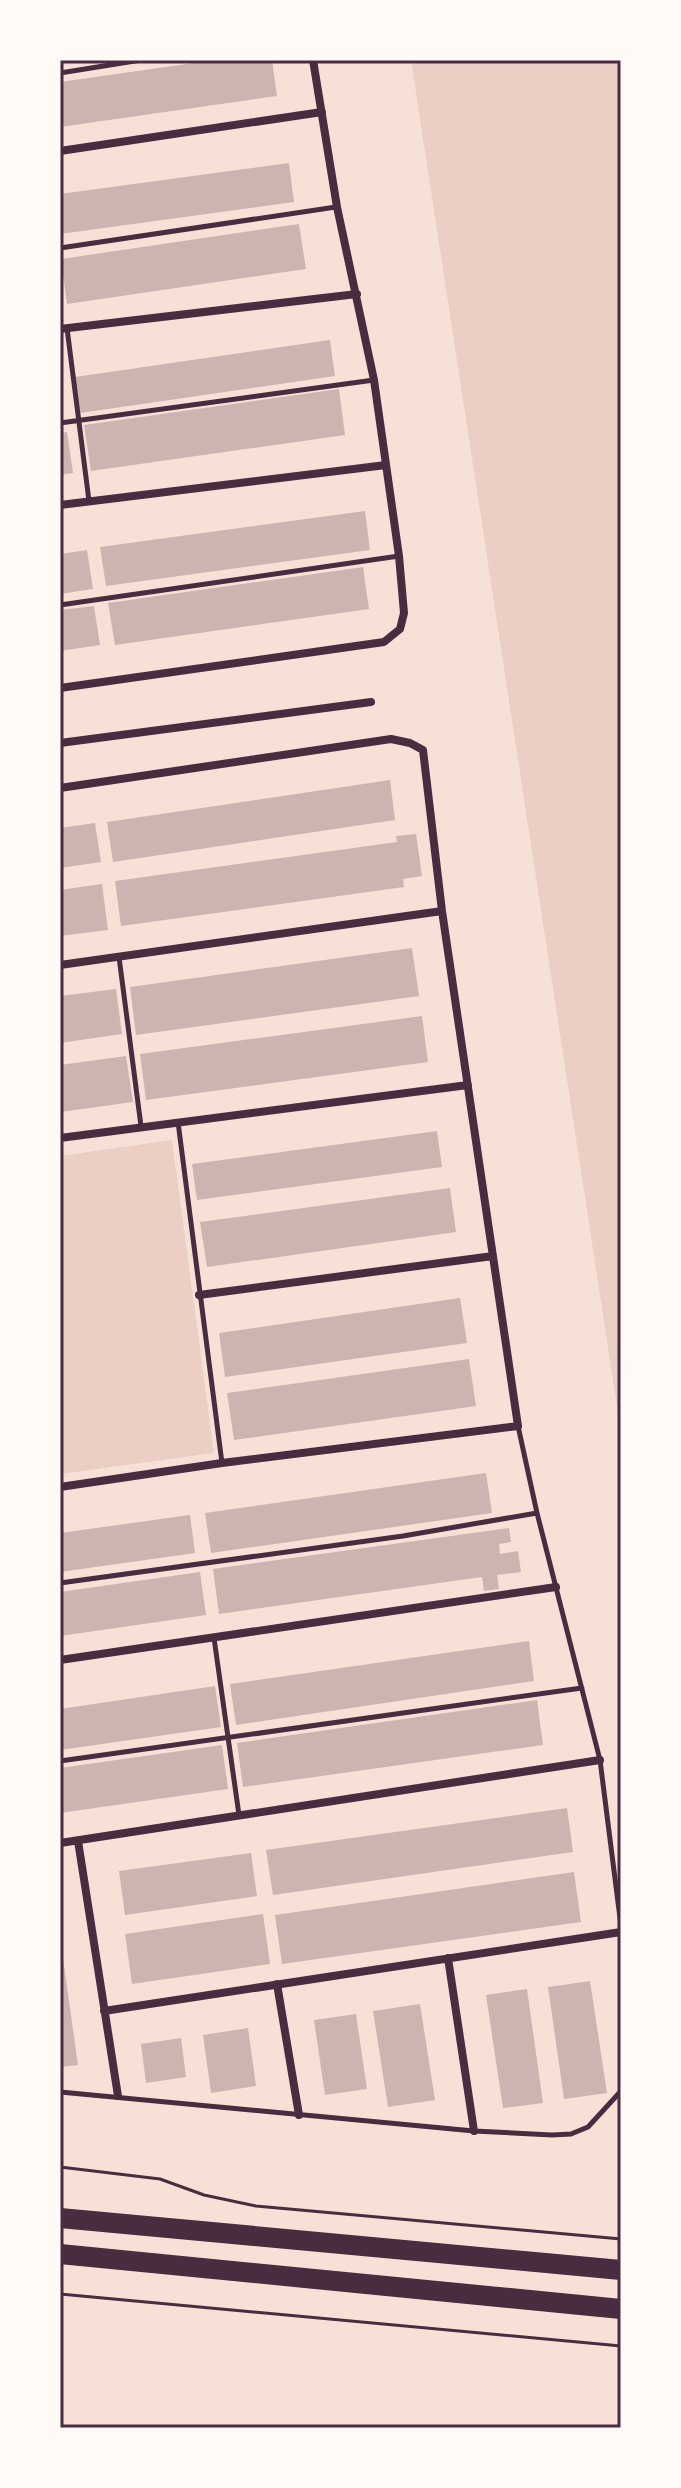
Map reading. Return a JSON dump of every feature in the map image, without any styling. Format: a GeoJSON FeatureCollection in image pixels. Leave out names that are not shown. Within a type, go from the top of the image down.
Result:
{"type":"FeatureCollection","features":[{"type":"Feature","properties":{"kind":"highway"},"geometry":{"type":"LineString","coordinates":[[60,2218],[621,2270]]}},
{"type":"Feature","properties":{"kind":"highway"},"geometry":{"type":"LineString","coordinates":[[60,2254],[621,2309]]}},
{"type":"Feature","properties":{"kind":"street"},"geometry":{"type":"LineString","coordinates":[[60,688],[384,642],[400,629],[404,613],[399,556],[374,380],[337,207],[313,60]]}},
{"type":"Feature","properties":{"kind":"street"},"geometry":{"type":"LineString","coordinates":[[60,151],[322,112]]}},
{"type":"Feature","properties":{"kind":"street"},"geometry":{"type":"LineString","coordinates":[[63,328],[357,294]]}},
{"type":"Feature","properties":{"kind":"street"},"geometry":{"type":"LineString","coordinates":[[60,505],[386,465]]}},
{"type":"Feature","properties":{"kind":"street"},"geometry":{"type":"LineString","coordinates":[[60,743],[371,702]]}},
{"type":"Feature","properties":{"kind":"street"},"geometry":{"type":"LineString","coordinates":[[60,788],[391,739],[423,750],[442,911],[518,1426],[222,1463],[60,1487]]}},
{"type":"Feature","properties":{"kind":"street"},"geometry":{"type":"LineString","coordinates":[[60,965],[442,911]]}},
{"type":"Feature","properties":{"kind":"street"},"geometry":{"type":"LineString","coordinates":[[60,1138],[468,1085]]}},
{"type":"Feature","properties":{"kind":"street"},"geometry":{"type":"LineString","coordinates":[[199,1295],[493,1256]]}},
{"type":"Feature","properties":{"kind":"street"},"geometry":{"type":"LineString","coordinates":[[60,1660],[556,1587]]}},
{"type":"Feature","properties":{"kind":"street"},"geometry":{"type":"LineString","coordinates":[[60,1843],[600,1760]]}},
{"type":"Feature","properties":{"kind":"street"},"geometry":{"type":"LineString","coordinates":[[78,1841],[118,2096]]}},
{"type":"Feature","properties":{"kind":"street"},"geometry":{"type":"LineString","coordinates":[[104,2011],[621,1929]]}},
{"type":"Feature","properties":{"kind":"street"},"geometry":{"type":"LineString","coordinates":[[448,1958],[474,2131]]}},
{"type":"Feature","properties":{"kind":"street"},"geometry":{"type":"LineString","coordinates":[[277,1984],[299,2115]]}},
{"type":"Feature","properties":{"kind":"lane"},"geometry":{"type":"LineString","coordinates":[[60,73],[141,60]]}},
{"type":"Feature","properties":{"kind":"lane"},"geometry":{"type":"LineString","coordinates":[[60,248],[337,207]]}},
{"type":"Feature","properties":{"kind":"lane"},"geometry":{"type":"LineString","coordinates":[[63,328],[89,501]]}},
{"type":"Feature","properties":{"kind":"lane"},"geometry":{"type":"LineString","coordinates":[[60,423],[374,380]]}},
{"type":"Feature","properties":{"kind":"lane"},"geometry":{"type":"LineString","coordinates":[[60,605],[399,556]]}},
{"type":"Feature","properties":{"kind":"lane"},"geometry":{"type":"LineString","coordinates":[[119,957],[141,1126]]}},
{"type":"Feature","properties":{"kind":"lane"},"geometry":{"type":"LineString","coordinates":[[178,1121],[222,1463]]}},
{"type":"Feature","properties":{"kind":"lane"},"geometry":{"type":"LineString","coordinates":[[518,1426],[600,1760],[621,1929]]}},
{"type":"Feature","properties":{"kind":"lane"},"geometry":{"type":"LineString","coordinates":[[60,1583],[403,1536],[537,1513]]}},
{"type":"Feature","properties":{"kind":"lane"},"geometry":{"type":"LineString","coordinates":[[214,1638],[240,1816]]}},
{"type":"Feature","properties":{"kind":"lane"},"geometry":{"type":"LineString","coordinates":[[60,1761],[582,1688]]}},
{"type":"Feature","properties":{"kind":"lane"},"geometry":{"type":"LineString","coordinates":[[60,2092],[474,2131],[571,2134],[588,2127],[621,2091]]}},
{"type":"Feature","properties":{"kind":"path"},"geometry":{"type":"LineString","coordinates":[[60,2167],[160,2179],[204,2195],[256,2206],[621,2239]]}},
{"type":"Feature","properties":{"kind":"path"},"geometry":{"type":"LineString","coordinates":[[60,2294],[621,2346]]}},
{"type":"Feature","properties":{"kind":"shaded area"},"geometry":{"type":"Polygon","coordinates":[[[411,60],[621,60],[621,1433],[411,60]]]}},
{"type":"Feature","properties":{"kind":"shaded area"},"geometry":{"type":"Polygon","coordinates":[[[172,1140],[214,1453],[60,1474],[60,1156],[172,1140]]]}},
{"type":"Feature","properties":{"kind":"building"},"geometry":{"type":"Polygon","coordinates":[[[215,60],[272,60],[277,96],[60,127],[60,82],[215,60]]]}},
{"type":"Feature","properties":{"kind":"building"},"geometry":{"type":"Polygon","coordinates":[[[289,163],[294,202],[60,234],[60,194],[289,163]]]}},
{"type":"Feature","properties":{"kind":"building"},"geometry":{"type":"Polygon","coordinates":[[[299,224],[306,269],[67,304],[61,259],[299,224]]]}},
{"type":"Feature","properties":{"kind":"building"},"geometry":{"type":"Polygon","coordinates":[[[330,340],[335,376],[80,413],[75,377],[330,340]]]}},
{"type":"Feature","properties":{"kind":"building"},"geometry":{"type":"Polygon","coordinates":[[[339,389],[345,435],[91,471],[84,425],[339,389]]]}},
{"type":"Feature","properties":{"kind":"building"},"geometry":{"type":"Polygon","coordinates":[[[67,432],[73,473],[60,475],[60,433],[67,432]]]}},
{"type":"Feature","properties":{"kind":"building"},"geometry":{"type":"Polygon","coordinates":[[[365,511],[370,550],[106,586],[100,547],[365,511]]]}},
{"type":"Feature","properties":{"kind":"building"},"geometry":{"type":"Polygon","coordinates":[[[87,550],[93,589],[60,594],[60,554],[87,550]]]}},
{"type":"Feature","properties":{"kind":"building"},"geometry":{"type":"Polygon","coordinates":[[[363,567],[369,609],[115,645],[108,603],[363,567]]]}},
{"type":"Feature","properties":{"kind":"building"},"geometry":{"type":"Polygon","coordinates":[[[94,606],[100,645],[60,651],[60,610],[94,606]]]}},
{"type":"Feature","properties":{"kind":"building"},"geometry":{"type":"Polygon","coordinates":[[[390,780],[395,820],[113,862],[107,822],[390,780]]]}},
{"type":"Feature","properties":{"kind":"building"},"geometry":{"type":"Polygon","coordinates":[[[95,823],[101,862],[60,868],[60,828],[95,823]]]}},
{"type":"Feature","properties":{"kind":"building"},"geometry":{"type":"Polygon","coordinates":[[[416,834],[422,876],[403,879],[404,887],[121,926],[115,881],[397,842],[396,836],[416,834]]]}},
{"type":"Feature","properties":{"kind":"building"},"geometry":{"type":"Polygon","coordinates":[[[102,884],[108,930],[60,936],[60,890],[102,884]]]}},
{"type":"Feature","properties":{"kind":"building"},"geometry":{"type":"Polygon","coordinates":[[[412,948],[419,996],[136,1035],[130,987],[412,948]]]}},
{"type":"Feature","properties":{"kind":"building"},"geometry":{"type":"Polygon","coordinates":[[[116,989],[122,1034],[60,1043],[60,996],[116,989]]]}},
{"type":"Feature","properties":{"kind":"building"},"geometry":{"type":"Polygon","coordinates":[[[422,1016],[428,1062],[146,1100],[140,1054],[422,1016]]]}},
{"type":"Feature","properties":{"kind":"building"},"geometry":{"type":"Polygon","coordinates":[[[126,1056],[133,1102],[60,1112],[60,1065],[126,1056]]]}},
{"type":"Feature","properties":{"kind":"building"},"geometry":{"type":"Polygon","coordinates":[[[437,1131],[442,1167],[197,1200],[192,1164],[437,1131]]]}},
{"type":"Feature","properties":{"kind":"building"},"geometry":{"type":"Polygon","coordinates":[[[450,1188],[456,1232],[207,1267],[200,1222],[450,1188]]]}},
{"type":"Feature","properties":{"kind":"building"},"geometry":{"type":"Polygon","coordinates":[[[460,1298],[467,1343],[225,1377],[219,1333],[460,1298]]]}},
{"type":"Feature","properties":{"kind":"building"},"geometry":{"type":"Polygon","coordinates":[[[469,1359],[476,1406],[234,1440],[227,1393],[469,1359]]]}},
{"type":"Feature","properties":{"kind":"building"},"geometry":{"type":"Polygon","coordinates":[[[486,1473],[492,1513],[211,1553],[205,1513],[486,1473]]]}},
{"type":"Feature","properties":{"kind":"building"},"geometry":{"type":"Polygon","coordinates":[[[190,1515],[195,1553],[60,1572],[60,1533],[190,1515]]]}},
{"type":"Feature","properties":{"kind":"building"},"geometry":{"type":"Polygon","coordinates":[[[509,1528],[511,1542],[499,1544],[500,1554],[518,1551],[521,1572],[497,1575],[499,1589],[484,1591],[482,1577],[219,1614],[213,1569],[509,1528]]]}},
{"type":"Feature","properties":{"kind":"building"},"geometry":{"type":"Polygon","coordinates":[[[200,1572],[206,1615],[60,1636],[60,1592],[200,1572]]]}},
{"type":"Feature","properties":{"kind":"building"},"geometry":{"type":"Polygon","coordinates":[[[529,1641],[534,1681],[236,1725],[230,1684],[529,1641]]]}},
{"type":"Feature","properties":{"kind":"building"},"geometry":{"type":"Polygon","coordinates":[[[215,1686],[221,1727],[60,1750],[60,1709],[215,1686]]]}},
{"type":"Feature","properties":{"kind":"building"},"geometry":{"type":"Polygon","coordinates":[[[537,1700],[543,1745],[243,1787],[237,1743],[537,1700]]]}},
{"type":"Feature","properties":{"kind":"building"},"geometry":{"type":"Polygon","coordinates":[[[222,1745],[228,1789],[60,1813],[60,1768],[222,1745]]]}},
{"type":"Feature","properties":{"kind":"building"},"geometry":{"type":"Polygon","coordinates":[[[567,1808],[573,1852],[273,1895],[266,1850],[567,1808]]]}},
{"type":"Feature","properties":{"kind":"building"},"geometry":{"type":"Polygon","coordinates":[[[251,1853],[257,1896],[125,1915],[119,1871],[251,1853]]]}},
{"type":"Feature","properties":{"kind":"building"},"geometry":{"type":"Polygon","coordinates":[[[574,1872],[581,1922],[282,1964],[275,1915],[574,1872]]]}},
{"type":"Feature","properties":{"kind":"building"},"geometry":{"type":"Polygon","coordinates":[[[263,1914],[270,1964],[132,1984],[125,1934],[263,1914]]]}},
{"type":"Feature","properties":{"kind":"building"},"geometry":{"type":"Polygon","coordinates":[[[60,1951],[78,2065],[60,2067],[60,1951]]]}},
{"type":"Feature","properties":{"kind":"building"},"geometry":{"type":"Polygon","coordinates":[[[590,1981],[607,2093],[564,2099],[548,1987],[590,1981]]]}},
{"type":"Feature","properties":{"kind":"building"},"geometry":{"type":"Polygon","coordinates":[[[527,1989],[543,2103],[503,2108],[486,1995],[527,1989]]]}},
{"type":"Feature","properties":{"kind":"building"},"geometry":{"type":"Polygon","coordinates":[[[420,2004],[435,2100],[388,2107],[373,2011],[420,2004]]]}},
{"type":"Feature","properties":{"kind":"building"},"geometry":{"type":"Polygon","coordinates":[[[356,2014],[367,2089],[325,2095],[314,2020],[356,2014]]]}},
{"type":"Feature","properties":{"kind":"building"},"geometry":{"type":"Polygon","coordinates":[[[248,2028],[256,2086],[211,2093],[203,2035],[248,2028]]]}},
{"type":"Feature","properties":{"kind":"building"},"geometry":{"type":"Polygon","coordinates":[[[181,2038],[186,2077],[146,2083],[141,2044],[181,2038]]]}}]}
